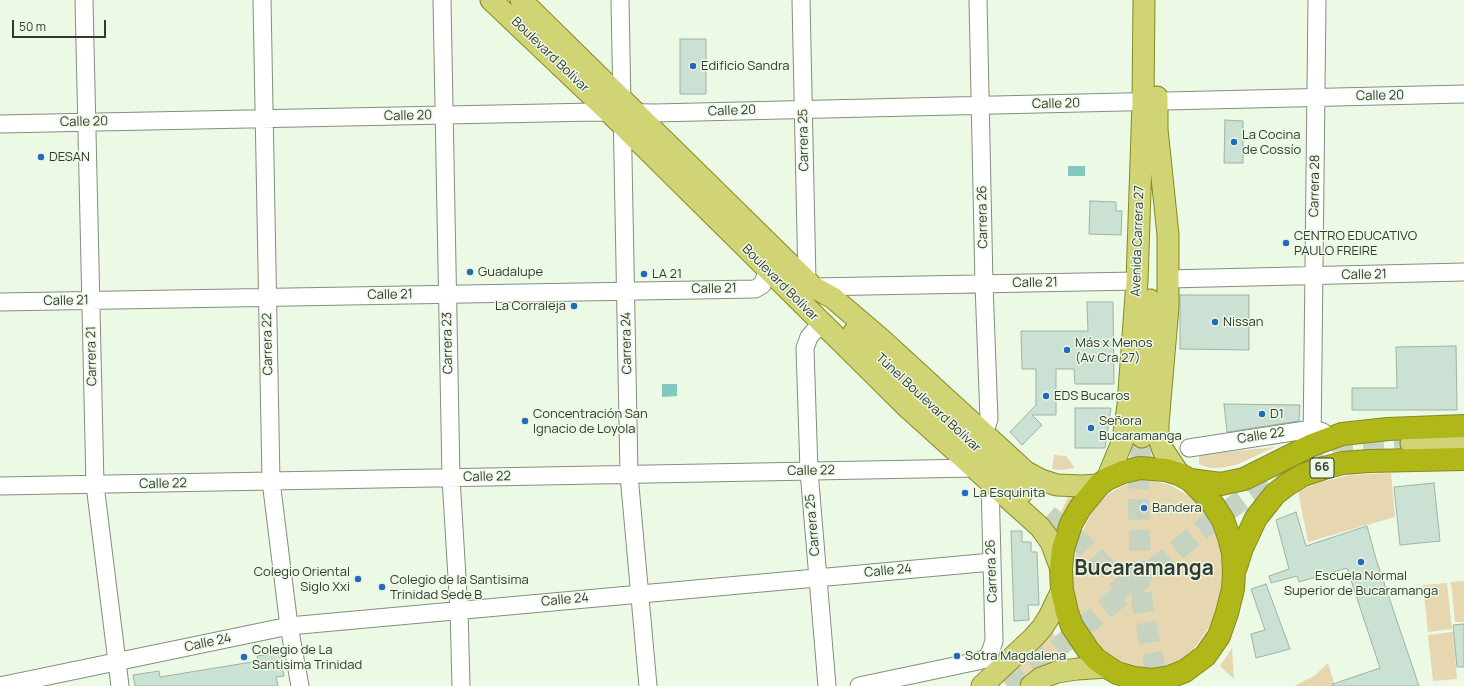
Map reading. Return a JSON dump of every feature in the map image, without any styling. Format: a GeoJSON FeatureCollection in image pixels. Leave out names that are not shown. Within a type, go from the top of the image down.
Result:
{"type":"FeatureCollection","features":[{"type":"Feature","properties":{"kind":"highway","name":"66"},"geometry":{"type":"LineString","coordinates":[[1185,477],[1221,484],[1244,479],[1319,437],[1361,431],[1464,426]]}},
{"type":"Feature","properties":{"kind":"highway","name":"66"},"geometry":{"type":"LineString","coordinates":[[1234,572],[1242,548],[1256,518],[1275,494],[1303,475],[1343,463],[1464,459]]}},
{"type":"Feature","properties":{"kind":"highway"},"geometry":{"type":"LineString","coordinates":[[1194,686],[1205,656],[1219,636],[1233,589],[1233,553],[1223,520],[1214,506],[1185,477],[1166,470],[1140,468],[1123,472],[1103,482],[1080,508],[1071,524],[1063,549],[1061,580],[1067,612],[1078,638],[1092,655],[1118,675],[1134,678],[1152,680],[1170,677],[1186,671],[1205,656]]}},
{"type":"Feature","properties":{"kind":"main road","name":"Boulevard Bolívar"},"geometry":{"type":"LineString","coordinates":[[491,0],[622,112],[810,284],[833,298],[861,322],[1026,472],[1041,480],[1057,485],[1082,486],[1103,482]]}},
{"type":"Feature","properties":{"kind":"main road","name":"Boulevard Bolívar"},"geometry":{"type":"LineString","coordinates":[[521,0],[768,270],[909,409],[1044,532],[1054,549],[1061,580]]}},
{"type":"Feature","properties":{"kind":"main road","name":"Avenida Carrera 27"},"geometry":{"type":"LineString","coordinates":[[1144,0],[1150,102],[1157,129],[1167,228],[1168,307],[1158,424],[1160,444],[1185,477]]}},
{"type":"Feature","properties":{"kind":"main road","name":"Avenida Carrera 27"},"geometry":{"type":"LineString","coordinates":[[1103,482],[1123,440],[1126,425],[1158,0]]}},
{"type":"Feature","properties":{"kind":"main road"},"geometry":{"type":"LineString","coordinates":[[1142,437],[1157,129]]}},
{"type":"Feature","properties":{"kind":"main road","name":"Túnel Boulevard Bolívar"},"geometry":{"type":"LineString","coordinates":[[810,284],[884,363],[1048,515]]}},
{"type":"Feature","properties":{"kind":"main road"},"geometry":{"type":"LineString","coordinates":[[1411,443],[1464,442]]}},
{"type":"Feature","properties":{"kind":"main road"},"geometry":{"type":"LineString","coordinates":[[982,686],[1042,628],[1049,617],[1061,580]]}},
{"type":"Feature","properties":{"kind":"main road"},"geometry":{"type":"LineString","coordinates":[[1031,686],[1041,678],[1057,672],[1077,669],[1118,675]]}},
{"type":"Feature","properties":{"kind":"street","name":"Carrera 21"},"geometry":{"type":"LineString","coordinates":[[84,0],[95,485],[120,686]]}},
{"type":"Feature","properties":{"kind":"street","name":"Carrera 22"},"geometry":{"type":"LineString","coordinates":[[262,0],[271,481],[289,626],[300,686]]}},
{"type":"Feature","properties":{"kind":"street","name":"Carrera 23"},"geometry":{"type":"LineString","coordinates":[[442,0],[451,478],[459,610],[461,686]]}},
{"type":"Feature","properties":{"kind":"street","name":"Carrera 24"},"geometry":{"type":"LineString","coordinates":[[620,0],[630,475],[648,686]]}},
{"type":"Feature","properties":{"kind":"street","name":"Carrera 25"},"geometry":{"type":"LineString","coordinates":[[801,0],[810,284]]}},
{"type":"Feature","properties":{"kind":"street","name":"Carrera 26"},"geometry":{"type":"LineString","coordinates":[[978,0],[984,284],[989,419],[987,425],[980,430]]}},
{"type":"Feature","properties":{"kind":"street","name":"Carrera 28"},"geometry":{"type":"LineString","coordinates":[[1317,0],[1314,276],[1319,437]]}},
{"type":"Feature","properties":{"kind":"street","name":"Calle 20"},"geometry":{"type":"LineString","coordinates":[[0,124],[1150,102],[1464,94]]}},
{"type":"Feature","properties":{"kind":"street","name":"Calle 21"},"geometry":{"type":"LineString","coordinates":[[0,302],[755,289],[762,285],[768,270]]}},
{"type":"Feature","properties":{"kind":"street","name":"Calle 21"},"geometry":{"type":"LineString","coordinates":[[1168,279],[1464,272]]}},
{"type":"Feature","properties":{"kind":"street","name":"Calle 21"},"geometry":{"type":"LineString","coordinates":[[810,284],[984,284],[1137,281]]}},
{"type":"Feature","properties":{"kind":"street","name":"Carrera 25"},"geometry":{"type":"LineString","coordinates":[[827,329],[820,328],[816,330],[809,337],[805,348],[809,471],[827,686]]}},
{"type":"Feature","properties":{"kind":"street","name":"Calle 22"},"geometry":{"type":"LineString","coordinates":[[1189,448],[1319,437]]}},
{"type":"Feature","properties":{"kind":"street","name":"Calle 22"},"geometry":{"type":"LineString","coordinates":[[0,486],[809,471],[982,475]]}},
{"type":"Feature","properties":{"kind":"street","name":"Carrera 26"},"geometry":{"type":"LineString","coordinates":[[859,686],[972,663],[985,659],[990,653],[994,641],[992,562],[982,475]]}},
{"type":"Feature","properties":{"kind":"street","name":"Calle 24"},"geometry":{"type":"LineString","coordinates":[[0,686],[289,626],[992,562]]}},
{"type":"Feature","properties":{"kind":"shaded area"},"geometry":{"type":"Polygon","coordinates":[[[1275,447],[1236,465],[1209,468],[1199,464],[1199,455],[1275,447]]]}},
{"type":"Feature","properties":{"kind":"shaded area"},"geometry":{"type":"Polygon","coordinates":[[[1054,455],[1066,456],[1075,468],[1062,470],[1052,469],[1054,455]]]}},
{"type":"Feature","properties":{"kind":"shaded area"},"geometry":{"type":"Polygon","coordinates":[[[1391,473],[1395,517],[1308,542],[1298,491],[1321,482],[1351,475],[1391,473]]]}},
{"type":"Feature","properties":{"kind":"shaded area"},"geometry":{"type":"Polygon","coordinates":[[[1152,480],[1170,485],[1192,498],[1206,516],[1217,537],[1223,565],[1221,596],[1209,627],[1191,653],[1169,667],[1149,670],[1129,665],[1112,657],[1091,636],[1079,611],[1073,587],[1074,561],[1080,536],[1092,512],[1108,494],[1129,483],[1152,480]]]}},
{"type":"Feature","properties":{"kind":"shaded area"},"geometry":{"type":"Polygon","coordinates":[[[1075,496],[1056,538],[1050,530],[1058,518],[1068,497],[1075,496]]]}},
{"type":"Feature","properties":{"kind":"shaded area"},"geometry":{"type":"Polygon","coordinates":[[[1464,581],[1464,622],[1455,622],[1451,582],[1464,581]]]}},
{"type":"Feature","properties":{"kind":"shaded area"},"geometry":{"type":"Polygon","coordinates":[[[1447,583],[1452,629],[1428,632],[1423,585],[1447,583]]]}},
{"type":"Feature","properties":{"kind":"shaded area"},"geometry":{"type":"Polygon","coordinates":[[[1051,629],[1070,662],[1021,686],[1007,686],[999,677],[1051,629]]]}},
{"type":"Feature","properties":{"kind":"shaded area"},"geometry":{"type":"Polygon","coordinates":[[[1453,632],[1457,679],[1433,681],[1428,635],[1453,632]]]}},
{"type":"Feature","properties":{"kind":"shaded area"},"geometry":{"type":"Polygon","coordinates":[[[1232,648],[1234,679],[1220,666],[1232,648]]]}},
{"type":"Feature","properties":{"kind":"shaded area"},"geometry":{"type":"Polygon","coordinates":[[[1328,663],[1335,686],[1294,686],[1314,676],[1328,663]]]}},
{"type":"Feature","properties":{"kind":"water"},"geometry":{"type":"Polygon","coordinates":[[[1068,166],[1085,166],[1085,176],[1068,176],[1068,166]]]}},
{"type":"Feature","properties":{"kind":"water"},"geometry":{"type":"Polygon","coordinates":[[[662,384],[677,384],[677,396],[662,397],[662,384]]]}},
{"type":"Feature","properties":{"kind":"building","name":"Edificio Sandra"},"geometry":{"type":"Polygon","coordinates":[[[680,39],[706,39],[706,94],[680,94],[680,39]]]}},
{"type":"Feature","properties":{"kind":"building","name":"La Cocina de Cossío"},"geometry":{"type":"Polygon","coordinates":[[[1225,120],[1243,121],[1243,163],[1224,163],[1225,120]]]}},
{"type":"Feature","properties":{"kind":"building"},"geometry":{"type":"Polygon","coordinates":[[[1090,201],[1116,202],[1116,211],[1122,211],[1121,235],[1089,234],[1090,201]]]}},
{"type":"Feature","properties":{"kind":"building","name":"Nissan"},"geometry":{"type":"Polygon","coordinates":[[[1180,295],[1249,295],[1249,350],[1180,349],[1180,295]]]}},
{"type":"Feature","properties":{"kind":"building","name":"Más x Menos (Av Cra 27)"},"geometry":{"type":"Polygon","coordinates":[[[1087,302],[1113,302],[1114,384],[1075,384],[1074,369],[1056,369],[1056,415],[1032,415],[1042,425],[1022,445],[1010,432],[1036,405],[1036,369],[1022,369],[1021,331],[1088,331],[1087,302]]]}},
{"type":"Feature","properties":{"kind":"building"},"geometry":{"type":"Polygon","coordinates":[[[1456,346],[1457,410],[1352,410],[1352,388],[1397,388],[1396,347],[1456,346]]]}},
{"type":"Feature","properties":{"kind":"building","name":"D1"},"geometry":{"type":"Polygon","coordinates":[[[1224,404],[1300,405],[1299,421],[1227,432],[1224,404]]]}},
{"type":"Feature","properties":{"kind":"building","name":"Señora Bucaramanga"},"geometry":{"type":"Polygon","coordinates":[[[1075,408],[1111,408],[1105,448],[1075,448],[1075,408]]]}},
{"type":"Feature","properties":{"kind":"building"},"geometry":{"type":"Polygon","coordinates":[[[1434,483],[1440,541],[1400,545],[1394,487],[1434,483]]]}},
{"type":"Feature","properties":{"kind":"building"},"geometry":{"type":"Polygon","coordinates":[[[1296,512],[1306,546],[1367,526],[1376,559],[1419,686],[1333,686],[1333,684],[1380,668],[1347,568],[1299,582],[1297,576],[1271,583],[1269,576],[1289,569],[1276,520],[1296,512]]]}},
{"type":"Feature","properties":{"kind":"building"},"geometry":{"type":"Polygon","coordinates":[[[1011,531],[1022,531],[1022,542],[1031,542],[1031,552],[1037,552],[1039,605],[1028,605],[1029,620],[1014,621],[1011,531]]]}},
{"type":"Feature","properties":{"kind":"building"},"geometry":{"type":"Polygon","coordinates":[[[1266,584],[1290,649],[1256,658],[1251,634],[1265,630],[1251,589],[1266,584]]]}},
{"type":"Feature","properties":{"kind":"building"},"geometry":{"type":"Polygon","coordinates":[[[1464,624],[1464,667],[1457,667],[1453,625],[1464,624]]]}},
{"type":"Feature","properties":{"kind":"building","name":"Colegio de La Santisima Trinidad"},"geometry":{"type":"Polygon","coordinates":[[[280,653],[284,676],[276,677],[278,686],[135,686],[133,675],[159,671],[160,677],[258,661],[257,656],[280,653]]]}},
{"type":"Feature","properties":{"kind":"tunnel"},"geometry":{"type":"LineString","coordinates":[[1142,437],[1138,496],[1142,604],[1159,686]]}},
{"type":"Feature","properties":{"kind":"tunnel"},"geometry":{"type":"LineString","coordinates":[[1007,686],[1050,654],[1205,527],[1252,493],[1288,471],[1321,455],[1341,449],[1372,445],[1411,443]]}},
{"type":"Feature","properties":{"kind":"tunnel"},"geometry":{"type":"LineString","coordinates":[[1048,515],[1083,545],[1137,599]]}},
{"type":"Feature","properties":{"kind":"place","name":"Edificio Sandra"},"geometry":{"type":"Point","coordinates":[693,66]}},
{"type":"Feature","properties":{"kind":"place","name":"La Cocina de Cossío"},"geometry":{"type":"Point","coordinates":[1234,142]}},
{"type":"Feature","properties":{"kind":"place","name":"DESAN"},"geometry":{"type":"Point","coordinates":[41,157]}},
{"type":"Feature","properties":{"kind":"place","name":"CENTRO EDUCATIVO PAULO FREIRE"},"geometry":{"type":"Point","coordinates":[1286,243]}},
{"type":"Feature","properties":{"kind":"place","name":"Guadalupe"},"geometry":{"type":"Point","coordinates":[470,272]}},
{"type":"Feature","properties":{"kind":"place","name":"LA 21"},"geometry":{"type":"Point","coordinates":[644,274]}},
{"type":"Feature","properties":{"kind":"place","name":"La Corraleja"},"geometry":{"type":"Point","coordinates":[574,306]}},
{"type":"Feature","properties":{"kind":"place","name":"Nissan"},"geometry":{"type":"Point","coordinates":[1215,322]}},
{"type":"Feature","properties":{"kind":"place","name":"Más x Menos (Av Cra 27)"},"geometry":{"type":"Point","coordinates":[1067,350]}},
{"type":"Feature","properties":{"kind":"place","name":"EDS Bucaros"},"geometry":{"type":"Point","coordinates":[1046,396]}},
{"type":"Feature","properties":{"kind":"place","name":"D1"},"geometry":{"type":"Point","coordinates":[1262,414]}},
{"type":"Feature","properties":{"kind":"place","name":"Concentración San Ignacio de Loyola"},"geometry":{"type":"Point","coordinates":[525,421]}},
{"type":"Feature","properties":{"kind":"place","name":"Señora Bucaramanga"},"geometry":{"type":"Point","coordinates":[1091,428]}},
{"type":"Feature","properties":{"kind":"place","name":"La Esquinita"},"geometry":{"type":"Point","coordinates":[965,493]}},
{"type":"Feature","properties":{"kind":"place","name":"Bandera"},"geometry":{"type":"Point","coordinates":[1144,508]}},
{"type":"Feature","properties":{"kind":"place","name":"Escuela Normal Superior de Bucaramanga"},"geometry":{"type":"Point","coordinates":[1361,562]}},
{"type":"Feature","properties":{"kind":"place","name":"Colegio Oriental Siglo Xxi"},"geometry":{"type":"Point","coordinates":[358,579]}},
{"type":"Feature","properties":{"kind":"place","name":"Colegio de la Santisima Trinidad Sede B"},"geometry":{"type":"Point","coordinates":[382,587]}},
{"type":"Feature","properties":{"kind":"place","name":"Sotra Magdalena"},"geometry":{"type":"Point","coordinates":[957,656]}},
{"type":"Feature","properties":{"kind":"place","name":"Colegio de La Santisima Trinidad"},"geometry":{"type":"Point","coordinates":[244,657]}},
{"type":"Feature","properties":{"kind":"district","name":"Bucaramanga"},"geometry":{"type":"Point","coordinates":[1144,569]}}]}
